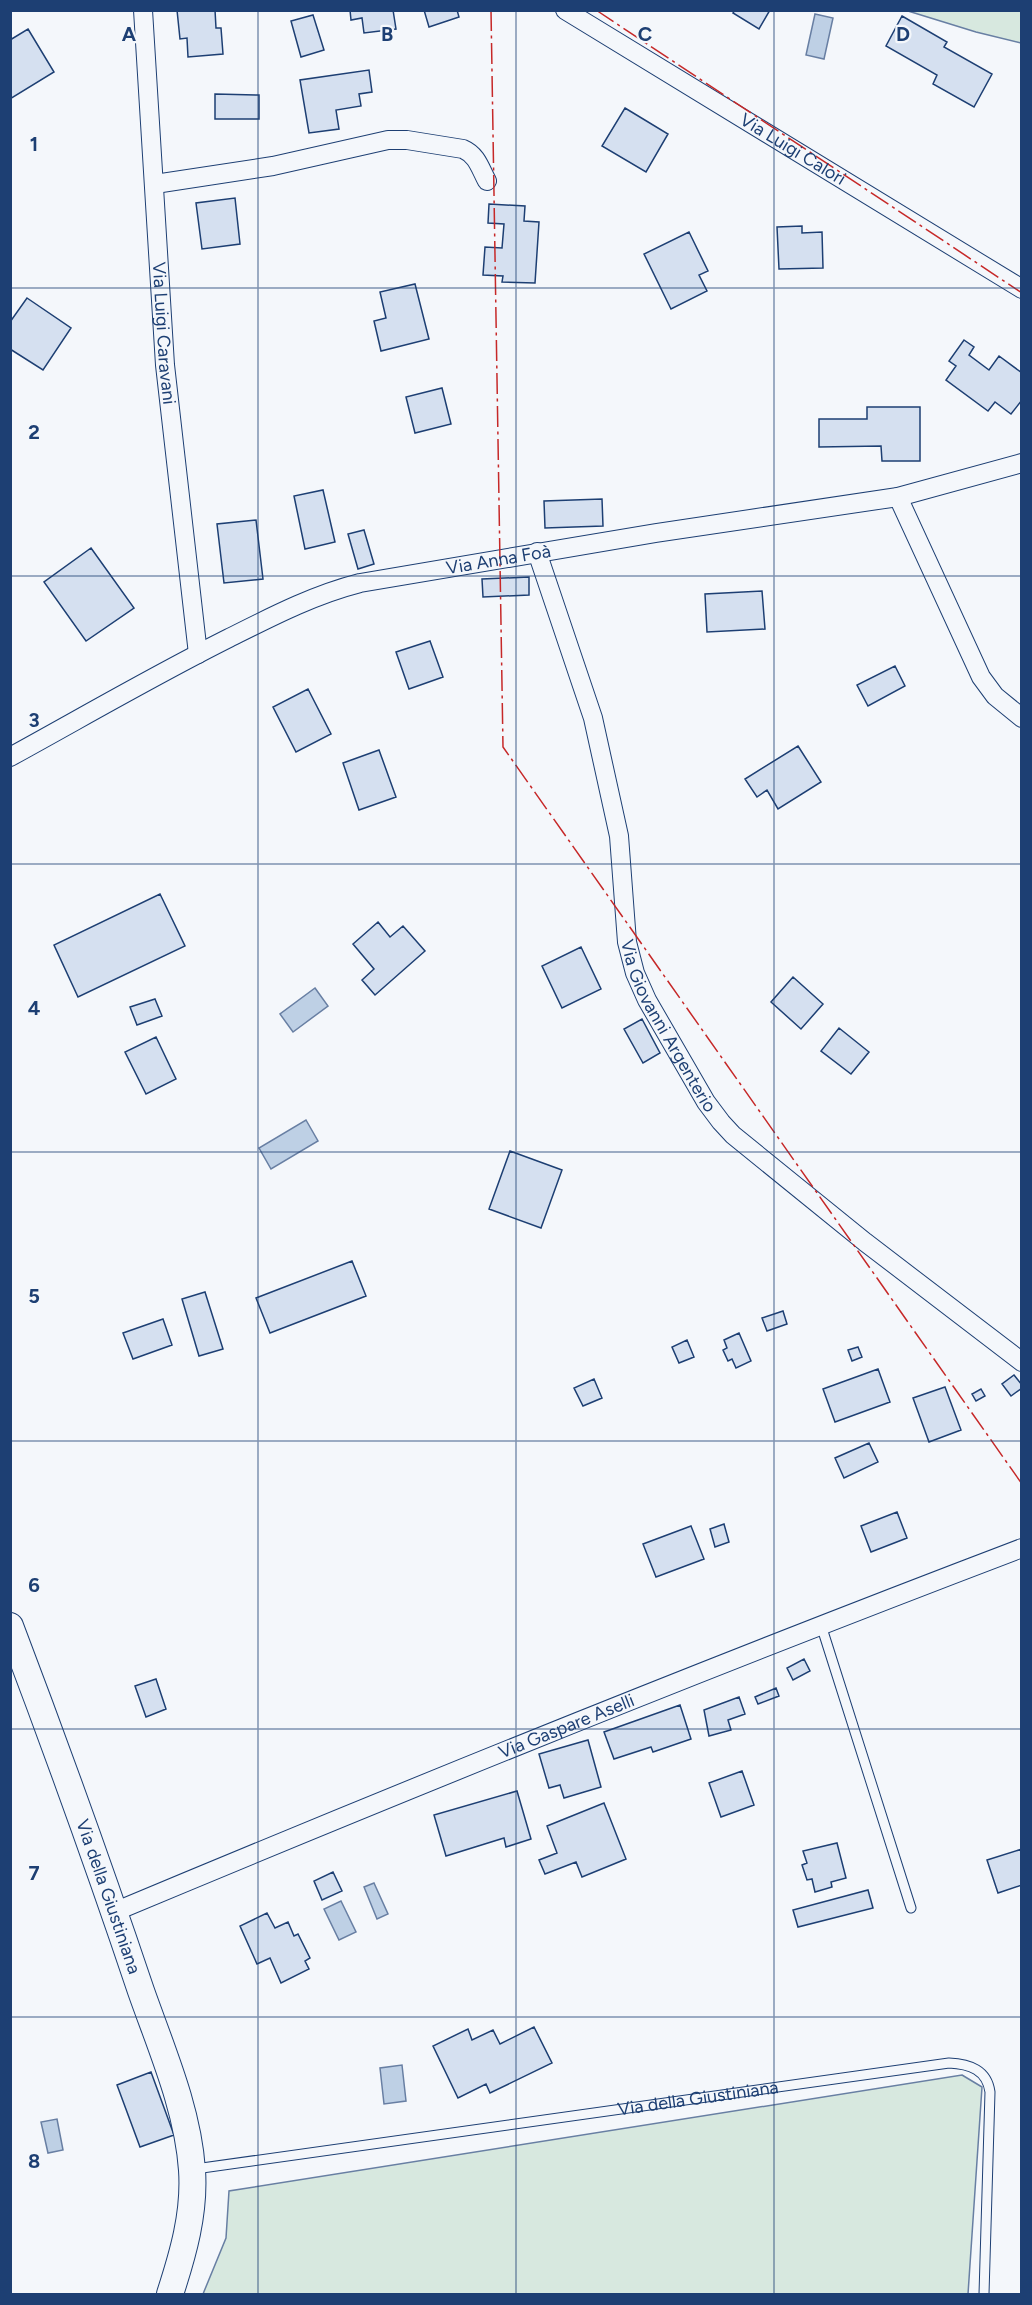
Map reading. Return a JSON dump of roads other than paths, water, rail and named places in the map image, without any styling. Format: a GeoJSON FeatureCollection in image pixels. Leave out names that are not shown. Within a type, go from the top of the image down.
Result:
{"type":"FeatureCollection","features":[{"type":"Feature","properties":{"kind":"street","name":"Via Luigi Caravani"},"geometry":{"type":"LineString","coordinates":[[143,10],[165,365],[198,654]]}},
{"type":"Feature","properties":{"kind":"street","name":"Via Luigi Calori"},"geometry":{"type":"LineString","coordinates":[[565,10],[1022,289]]}},
{"type":"Feature","properties":{"kind":"street"},"geometry":{"type":"LineString","coordinates":[[155,184],[273,166],[388,140],[407,140],[470,152],[487,181]]}},
{"type":"Feature","properties":{"kind":"street","name":"Via Anna Foà"},"geometry":{"type":"LineString","coordinates":[[10,757],[198,654],[276,614],[336,589],[656,532],[898,497],[1022,463]]}},
{"type":"Feature","properties":{"kind":"street"},"geometry":{"type":"LineString","coordinates":[[898,497],[981,677],[995,696],[1022,718]]}},
{"type":"Feature","properties":{"kind":"street","name":"Via Giovanni Argenterio"},"geometry":{"type":"LineString","coordinates":[[537,552],[593,718],[619,836],[627,942],[635,973],[647,1000],[706,1102],[733,1135],[865,1242],[1022,1362]]}},
{"type":"Feature","properties":{"kind":"street","name":"Via Gaspare Aselli"},"geometry":{"type":"LineString","coordinates":[[114,1912],[302,1833],[821,1625],[1022,1548]]}},
{"type":"Feature","properties":{"kind":"street","name":"Via della Giustiniana"},"geometry":{"type":"LineString","coordinates":[[10,1626],[114,1912],[176,2093],[186,2131],[192,2170],[189,2225],[170,2295]]}},
{"type":"Feature","properties":{"kind":"lane"},"geometry":{"type":"LineString","coordinates":[[821,1625],[911,1908]]}},
{"type":"Feature","properties":{"kind":"lane","name":"Via della Giustiniana"},"geometry":{"type":"LineString","coordinates":[[192,2170],[949,2063],[966,2064],[982,2074],[990,2092],[984,2295]]}},
{"type":"Feature","properties":{"kind":"water"},"geometry":{"type":"Polygon","coordinates":[[[815,14],[833,18],[824,59],[806,55],[815,14]]]}},
{"type":"Feature","properties":{"kind":"water"},"geometry":{"type":"Polygon","coordinates":[[[315,988],[328,1006],[293,1032],[280,1014],[315,988]]]}},
{"type":"Feature","properties":{"kind":"water"},"geometry":{"type":"Polygon","coordinates":[[[306,1120],[318,1141],[271,1169],[259,1148],[306,1120]]]}},
{"type":"Feature","properties":{"kind":"water"},"geometry":{"type":"Polygon","coordinates":[[[374,1883],[388,1914],[377,1919],[364,1887],[374,1883]]]}},
{"type":"Feature","properties":{"kind":"water"},"geometry":{"type":"Polygon","coordinates":[[[341,1901],[356,1932],[339,1940],[324,1909],[341,1901]]]}},
{"type":"Feature","properties":{"kind":"water"},"geometry":{"type":"Polygon","coordinates":[[[402,2065],[406,2101],[384,2104],[380,2068],[402,2065]]]}},
{"type":"Feature","properties":{"kind":"water"},"geometry":{"type":"Polygon","coordinates":[[[57,2119],[63,2150],[48,2153],[41,2122],[57,2119]]]}}]}
